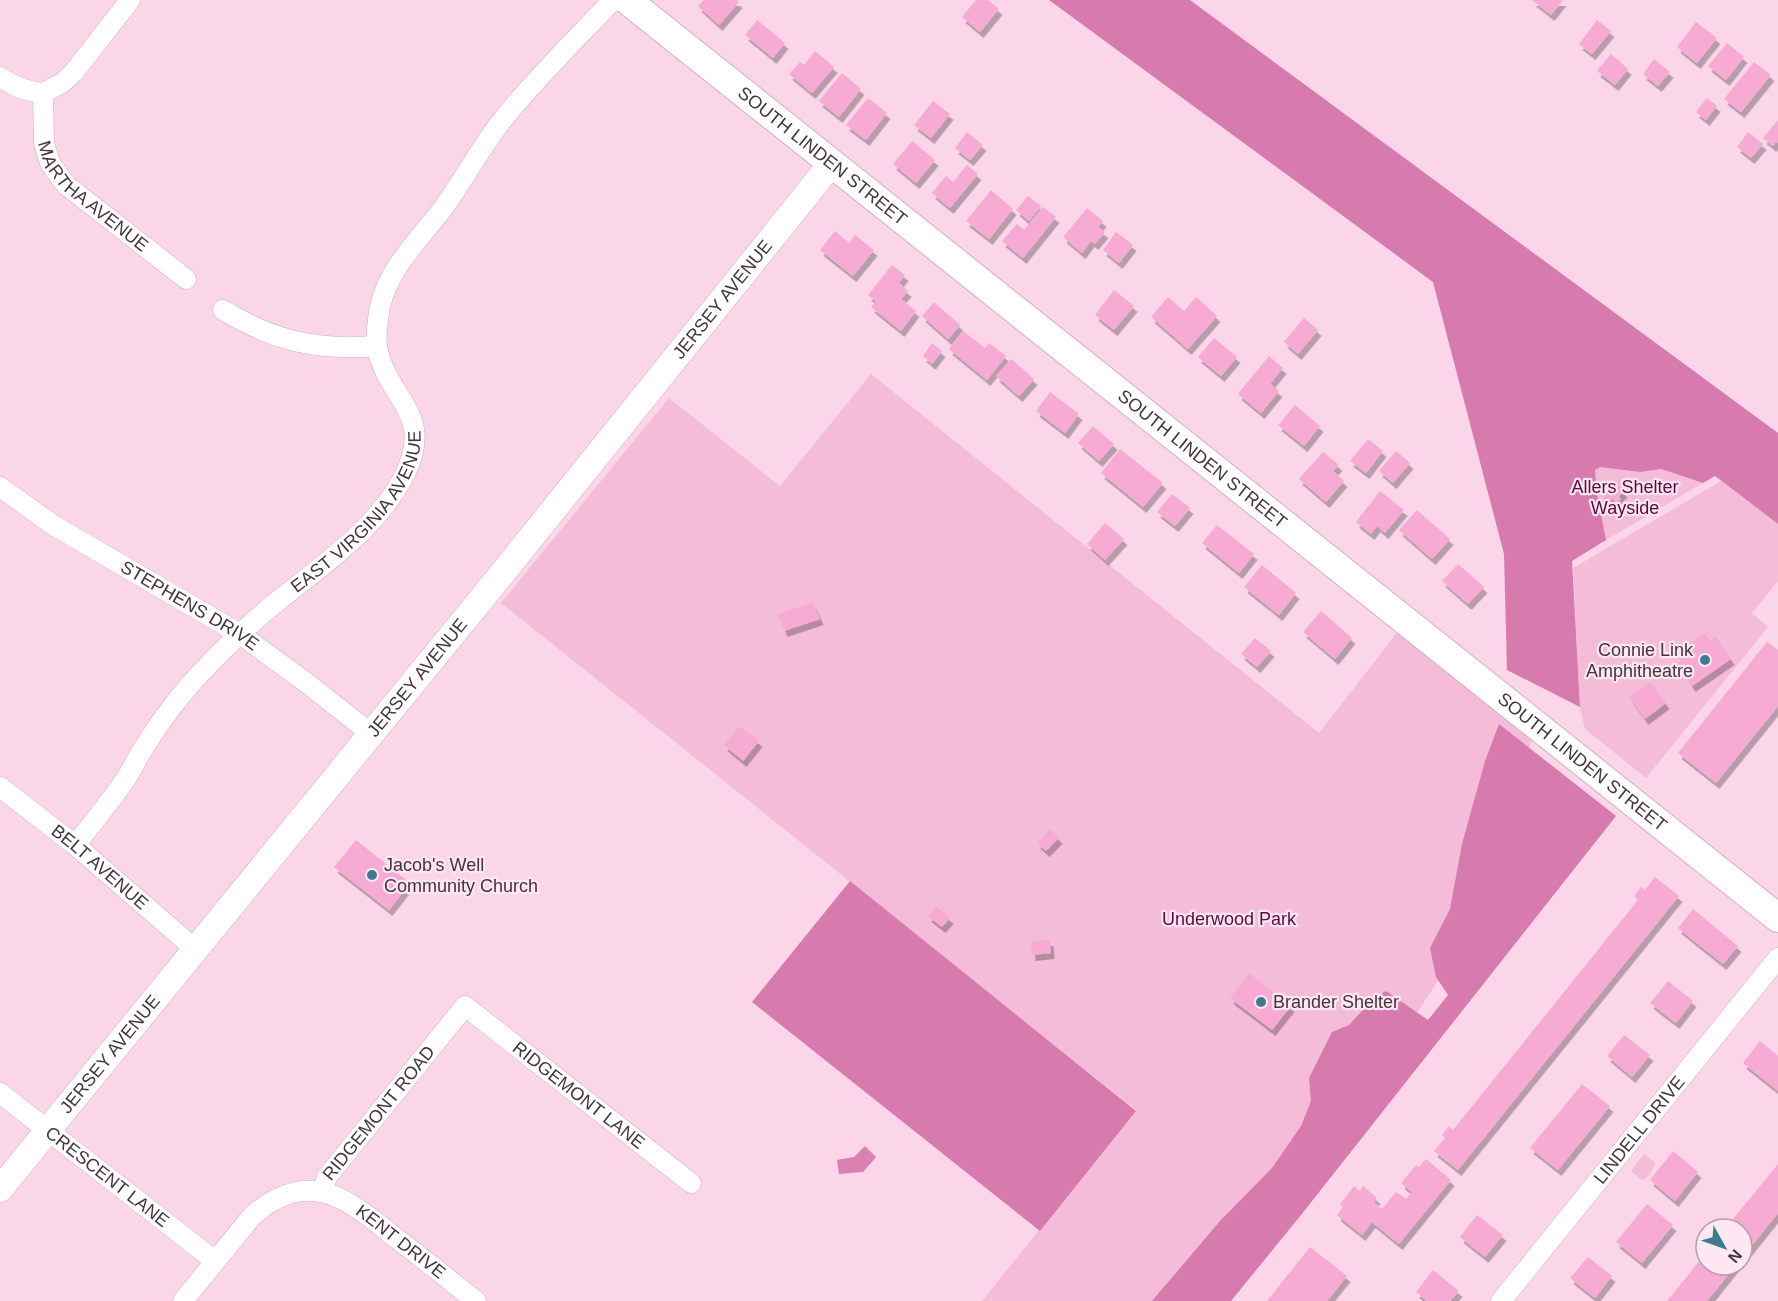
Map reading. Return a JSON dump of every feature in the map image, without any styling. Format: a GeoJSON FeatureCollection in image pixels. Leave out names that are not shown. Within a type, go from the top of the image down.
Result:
{"type":"FeatureCollection","features":[{"type":"Feature","properties":{"kind":"main road","name":"SOUTH LINDEN STREET"},"geometry":{"type":"LineString","coordinates":[[643,5],[832,164],[1778,918]]}},
{"type":"Feature","properties":{"kind":"street"},"geometry":{"type":"LineString","coordinates":[[0,77],[13,86],[43,93],[62,83],[74,72],[130,0]]}},
{"type":"Feature","properties":{"kind":"street","name":"EAST VIRGINIA AVENUE"},"geometry":{"type":"LineString","coordinates":[[75,845],[107,805],[143,748],[179,698],[211,662],[277,601],[349,543],[370,521],[403,478],[414,447],[415,432],[407,408],[389,376],[377,346],[382,297],[402,259],[458,187],[502,120],[529,88],[613,0]]}},
{"type":"Feature","properties":{"kind":"street","name":"MARTHA AVENUE"},"geometry":{"type":"LineString","coordinates":[[43,93],[44,143],[50,163],[66,185],[186,279]]}},
{"type":"Feature","properties":{"kind":"street","name":"JERSEY AVENUE"},"geometry":{"type":"LineString","coordinates":[[0,1189],[520,552],[832,164]]}},
{"type":"Feature","properties":{"kind":"street"},"geometry":{"type":"LineString","coordinates":[[223,310],[264,333],[287,340],[338,348],[377,346]]}},
{"type":"Feature","properties":{"kind":"street","name":"STEPHENS DRIVE"},"geometry":{"type":"LineString","coordinates":[[0,487],[62,531],[240,634],[370,733]]}},
{"type":"Feature","properties":{"kind":"street","name":"BELT AVENUE"},"geometry":{"type":"LineString","coordinates":[[0,787],[75,845],[196,950]]}},
{"type":"Feature","properties":{"kind":"street","name":"LINDELL DRIVE"},"geometry":{"type":"LineString","coordinates":[[1501,1301],[1778,958]]}},
{"type":"Feature","properties":{"kind":"street","name":"RIDGEMONT LANE"},"geometry":{"type":"LineString","coordinates":[[465,1006],[691,1183]]}},
{"type":"Feature","properties":{"kind":"street","name":"RIDGEMONT ROAD"},"geometry":{"type":"LineString","coordinates":[[183,1301],[253,1215],[266,1204],[281,1196],[301,1192],[322,1192],[327,1177],[465,1006]]}},
{"type":"Feature","properties":{"kind":"street","name":"CRESCENT LANE"},"geometry":{"type":"LineString","coordinates":[[0,1093],[215,1261]]}},
{"type":"Feature","properties":{"kind":"street","name":"KENT DRIVE"},"geometry":{"type":"LineString","coordinates":[[322,1192],[340,1197],[363,1212],[477,1301]]}},
{"type":"Feature","properties":{"kind":"green space","name":"Underwood Park"},"geometry":{"type":"Polygon","coordinates":[[[871,374],[1319,733],[1399,630],[1532,739],[1481,899],[1443,973],[1384,1063],[1198,1301],[982,1301],[1136,1110],[501,603],[669,398],[780,486],[871,374]]]}},
{"type":"Feature","properties":{"kind":"green space","name":"Allers Shelter Wayside"},"geometry":{"type":"Polygon","coordinates":[[[1601,466],[1640,472],[1661,469],[1703,483],[1606,540],[1595,470],[1601,466]]]}},
{"type":"Feature","properties":{"kind":"green space","name":"Connie Link Amphitheatre"},"geometry":{"type":"Polygon","coordinates":[[[1721,481],[1778,524],[1778,581],[1752,613],[1768,627],[1646,778],[1585,729],[1580,707],[1573,568],[1721,481]]]}},
{"type":"Feature","properties":{"kind":"green space"},"geometry":{"type":"Polygon","coordinates":[[[1644,1154],[1656,1163],[1651,1173],[1643,1181],[1631,1171],[1644,1154]]]}},
{"type":"Feature","properties":{"kind":"shaded area"},"geometry":{"type":"Polygon","coordinates":[[[1049,0],[1190,0],[1778,433],[1778,524],[1715,476],[1703,483],[1661,469],[1640,472],[1600,467],[1595,470],[1606,540],[1572,561],[1580,707],[1507,670],[1504,554],[1433,282],[1049,0]]]}},
{"type":"Feature","properties":{"kind":"shaded area"},"geometry":{"type":"Polygon","coordinates":[[[1499,724],[1616,816],[1231,1301],[1152,1301],[1220,1221],[1272,1168],[1301,1126],[1311,1101],[1309,1078],[1332,1032],[1349,1025],[1374,998],[1386,991],[1428,1020],[1448,995],[1436,977],[1430,948],[1450,909],[1462,844],[1485,761],[1499,724]]]}},
{"type":"Feature","properties":{"kind":"shaded area"},"geometry":{"type":"Polygon","coordinates":[[[850,881],[1136,1111],[1040,1231],[752,1002],[850,881]]]}},
{"type":"Feature","properties":{"kind":"shaded area"},"geometry":{"type":"Polygon","coordinates":[[[865,1146],[876,1157],[863,1172],[839,1174],[837,1160],[854,1157],[865,1146]]]}},
{"type":"Feature","properties":{"kind":"building"},"geometry":{"type":"Polygon","coordinates":[[[704,0],[737,0],[739,2],[719,25],[698,6],[704,0]]]}},
{"type":"Feature","properties":{"kind":"building"},"geometry":{"type":"Polygon","coordinates":[[[976,0],[988,0],[999,9],[980,32],[962,17],[976,0]]]}},
{"type":"Feature","properties":{"kind":"building"},"geometry":{"type":"Polygon","coordinates":[[[1532,0],[1563,0],[1551,15],[1532,0]]]}},
{"type":"Feature","properties":{"kind":"building"},"geometry":{"type":"Polygon","coordinates":[[[757,20],[785,43],[773,58],[745,35],[757,20]]]}},
{"type":"Feature","properties":{"kind":"building"},"geometry":{"type":"Polygon","coordinates":[[[1597,20],[1611,31],[1592,54],[1579,44],[1597,20]]]}},
{"type":"Feature","properties":{"kind":"building"},"geometry":{"type":"Polygon","coordinates":[[[1696,22],[1717,38],[1697,63],[1677,47],[1696,22]]]}},
{"type":"Feature","properties":{"kind":"building"},"geometry":{"type":"Polygon","coordinates":[[[1727,43],[1744,57],[1726,80],[1708,66],[1727,43]]]}},
{"type":"Feature","properties":{"kind":"building"},"geometry":{"type":"Polygon","coordinates":[[[815,51],[834,67],[812,93],[789,74],[800,62],[804,65],[815,51]]]}},
{"type":"Feature","properties":{"kind":"building"},"geometry":{"type":"Polygon","coordinates":[[[1611,54],[1628,69],[1615,85],[1597,71],[1611,54]]]}},
{"type":"Feature","properties":{"kind":"building"},"geometry":{"type":"Polygon","coordinates":[[[1654,59],[1670,72],[1658,86],[1643,74],[1654,59]]]}},
{"type":"Feature","properties":{"kind":"building"},"geometry":{"type":"Polygon","coordinates":[[[1754,62],[1771,75],[1741,112],[1724,99],[1754,62]]]}},
{"type":"Feature","properties":{"kind":"building"},"geometry":{"type":"Polygon","coordinates":[[[842,73],[861,89],[839,117],[819,101],[842,73]]]}},
{"type":"Feature","properties":{"kind":"building"},"geometry":{"type":"Polygon","coordinates":[[[868,98],[887,113],[866,140],[846,125],[868,98]]]}},
{"type":"Feature","properties":{"kind":"building"},"geometry":{"type":"Polygon","coordinates":[[[1707,98],[1717,106],[1706,120],[1696,112],[1707,98]]]}},
{"type":"Feature","properties":{"kind":"building"},"geometry":{"type":"Polygon","coordinates":[[[933,101],[950,114],[931,138],[914,125],[933,101]]]}},
{"type":"Feature","properties":{"kind":"building"},"geometry":{"type":"Polygon","coordinates":[[[1778,120],[1778,143],[1776,142],[1773,146],[1763,138],[1778,120]]]}},
{"type":"Feature","properties":{"kind":"building"},"geometry":{"type":"Polygon","coordinates":[[[967,132],[983,145],[970,160],[955,148],[967,132]]]}},
{"type":"Feature","properties":{"kind":"building"},"geometry":{"type":"Polygon","coordinates":[[[1748,132],[1763,144],[1751,158],[1737,147],[1748,132]]]}},
{"type":"Feature","properties":{"kind":"building"},"geometry":{"type":"Polygon","coordinates":[[[912,141],[935,160],[916,183],[893,164],[912,141]]]}},
{"type":"Feature","properties":{"kind":"building"},"geometry":{"type":"Polygon","coordinates":[[[967,165],[978,174],[950,208],[932,193],[946,176],[953,182],[967,165]]]}},
{"type":"Feature","properties":{"kind":"building"},"geometry":{"type":"Polygon","coordinates":[[[991,190],[1013,209],[989,239],[966,221],[991,190]]]}},
{"type":"Feature","properties":{"kind":"building"},"geometry":{"type":"Polygon","coordinates":[[[1028,196],[1041,206],[1029,221],[1016,210],[1028,196]]]}},
{"type":"Feature","properties":{"kind":"building"},"geometry":{"type":"Polygon","coordinates":[[[1043,207],[1056,217],[1023,258],[1002,241],[1017,224],[1024,230],[1043,207]]]}},
{"type":"Feature","properties":{"kind":"building"},"geometry":{"type":"Polygon","coordinates":[[[1087,208],[1103,221],[1098,227],[1105,232],[1095,244],[1091,241],[1082,253],[1063,237],[1087,208]]]}},
{"type":"Feature","properties":{"kind":"building"},"geometry":{"type":"Polygon","coordinates":[[[835,231],[849,243],[855,235],[874,250],[853,276],[820,250],[835,231]]]}},
{"type":"Feature","properties":{"kind":"building"},"geometry":{"type":"Polygon","coordinates":[[[1116,232],[1133,245],[1119,263],[1103,250],[1116,232]]]}},
{"type":"Feature","properties":{"kind":"building"},"geometry":{"type":"Polygon","coordinates":[[[892,265],[905,275],[899,283],[908,291],[901,299],[916,311],[901,331],[871,307],[876,301],[868,295],[892,265]]]}},
{"type":"Feature","properties":{"kind":"building"},"geometry":{"type":"Polygon","coordinates":[[[1114,290],[1134,306],[1114,330],[1095,315],[1114,290]]]}},
{"type":"Feature","properties":{"kind":"building"},"geometry":{"type":"Polygon","coordinates":[[[1168,297],[1184,311],[1196,297],[1217,316],[1188,349],[1151,317],[1168,297]]]}},
{"type":"Feature","properties":{"kind":"building"},"geometry":{"type":"Polygon","coordinates":[[[934,302],[960,325],[948,339],[922,316],[934,302]]]}},
{"type":"Feature","properties":{"kind":"building"},"geometry":{"type":"Polygon","coordinates":[[[1304,318],[1318,330],[1298,354],[1284,342],[1304,318]]]}},
{"type":"Feature","properties":{"kind":"building"},"geometry":{"type":"Polygon","coordinates":[[[963,331],[985,348],[989,343],[1006,356],[987,380],[949,349],[963,331]]]}},
{"type":"Feature","properties":{"kind":"building"},"geometry":{"type":"Polygon","coordinates":[[[1214,338],[1237,357],[1221,376],[1198,357],[1214,338]]]}},
{"type":"Feature","properties":{"kind":"building"},"geometry":{"type":"Polygon","coordinates":[[[932,343],[942,351],[932,364],[923,356],[932,343]]]}},
{"type":"Feature","properties":{"kind":"building"},"geometry":{"type":"Polygon","coordinates":[[[1269,356],[1283,368],[1270,384],[1279,391],[1261,413],[1238,394],[1269,356]]]}},
{"type":"Feature","properties":{"kind":"building"},"geometry":{"type":"Polygon","coordinates":[[[1011,359],[1034,379],[1019,396],[996,376],[1011,359]]]}},
{"type":"Feature","properties":{"kind":"building"},"geometry":{"type":"Polygon","coordinates":[[[1050,392],[1079,414],[1065,433],[1036,411],[1050,392]]]}},
{"type":"Feature","properties":{"kind":"building"},"geometry":{"type":"Polygon","coordinates":[[[1295,405],[1320,426],[1304,446],[1278,425],[1295,405]]]}},
{"type":"Feature","properties":{"kind":"building"},"geometry":{"type":"Polygon","coordinates":[[[1093,426],[1114,444],[1099,461],[1078,443],[1093,426]]]}},
{"type":"Feature","properties":{"kind":"building"},"geometry":{"type":"Polygon","coordinates":[[[1368,439],[1383,451],[1366,473],[1350,461],[1368,439]]]}},
{"type":"Feature","properties":{"kind":"building"},"geometry":{"type":"Polygon","coordinates":[[[1120,449],[1163,483],[1143,507],[1101,473],[1120,449]]]}},
{"type":"Feature","properties":{"kind":"building"},"geometry":{"type":"Polygon","coordinates":[[[1396,451],[1410,463],[1393,483],[1379,471],[1396,451]]]}},
{"type":"Feature","properties":{"kind":"building"},"geometry":{"type":"Polygon","coordinates":[[[1323,452],[1339,465],[1333,471],[1344,481],[1326,502],[1299,479],[1323,452]]]}},
{"type":"Feature","properties":{"kind":"building"},"geometry":{"type":"Polygon","coordinates":[[[1616,481],[1624,492],[1619,496],[1621,500],[1616,503],[1613,499],[1609,502],[1601,491],[1616,481]]]}},
{"type":"Feature","properties":{"kind":"building"},"geometry":{"type":"Polygon","coordinates":[[[1380,491],[1404,510],[1385,533],[1377,526],[1371,534],[1356,522],[1380,491]]]}},
{"type":"Feature","properties":{"kind":"building"},"geometry":{"type":"Polygon","coordinates":[[[1172,494],[1190,508],[1175,526],[1157,512],[1172,494]]]}},
{"type":"Feature","properties":{"kind":"building"},"geometry":{"type":"Polygon","coordinates":[[[1417,510],[1450,539],[1432,559],[1399,530],[1417,510]]]}},
{"type":"Feature","properties":{"kind":"building"},"geometry":{"type":"Polygon","coordinates":[[[1105,523],[1124,539],[1105,560],[1087,544],[1105,523]]]}},
{"type":"Feature","properties":{"kind":"building"},"geometry":{"type":"Polygon","coordinates":[[[1217,525],[1254,554],[1239,573],[1202,543],[1217,525]]]}},
{"type":"Feature","properties":{"kind":"building"},"geometry":{"type":"Polygon","coordinates":[[[1458,564],[1484,587],[1468,604],[1442,581],[1458,564]]]}},
{"type":"Feature","properties":{"kind":"building"},"geometry":{"type":"Polygon","coordinates":[[[1262,565],[1296,593],[1279,615],[1244,587],[1262,565]]]}},
{"type":"Feature","properties":{"kind":"building"},"geometry":{"type":"Polygon","coordinates":[[[813,603],[820,619],[784,631],[778,614],[813,603]]]}},
{"type":"Feature","properties":{"kind":"building"},"geometry":{"type":"Polygon","coordinates":[[[1321,611],[1352,638],[1335,659],[1303,632],[1321,611]]]}},
{"type":"Feature","properties":{"kind":"building","name":"Connie Link Amphitheatre"},"geometry":{"type":"Polygon","coordinates":[[[1705,633],[1710,642],[1715,636],[1731,659],[1692,686],[1677,663],[1682,661],[1676,652],[1705,633]]]}},
{"type":"Feature","properties":{"kind":"building"},"geometry":{"type":"Polygon","coordinates":[[[1255,638],[1271,651],[1257,667],[1241,654],[1255,638]]]}},
{"type":"Feature","properties":{"kind":"building"},"geometry":{"type":"Polygon","coordinates":[[[1767,642],[1778,650],[1778,706],[1716,783],[1678,753],[1767,642]]]}},
{"type":"Feature","properties":{"kind":"building"},"geometry":{"type":"Polygon","coordinates":[[[1650,682],[1666,703],[1645,719],[1629,697],[1650,682]]]}},
{"type":"Feature","properties":{"kind":"building"},"geometry":{"type":"Polygon","coordinates":[[[740,726],[759,741],[743,761],[724,745],[740,726]]]}},
{"type":"Feature","properties":{"kind":"building"},"geometry":{"type":"Polygon","coordinates":[[[1050,829],[1059,838],[1046,851],[1037,843],[1050,829]]]}},
{"type":"Feature","properties":{"kind":"building","name":"Jacob's Well Community Church"},"geometry":{"type":"Polygon","coordinates":[[[356,840],[410,883],[389,910],[334,867],[356,840]]]}},
{"type":"Feature","properties":{"kind":"building"},"geometry":{"type":"Polygon","coordinates":[[[1655,877],[1679,896],[1458,1170],[1434,1151],[1445,1138],[1442,1135],[1449,1126],[1453,1130],[1638,900],[1634,896],[1641,887],[1645,890],[1655,877]]]}},
{"type":"Feature","properties":{"kind":"building"},"geometry":{"type":"Polygon","coordinates":[[[936,906],[950,918],[942,927],[928,916],[936,906]]]}},
{"type":"Feature","properties":{"kind":"building"},"geometry":{"type":"Polygon","coordinates":[[[1693,909],[1738,946],[1723,964],[1678,928],[1693,909]]]}},
{"type":"Feature","properties":{"kind":"building"},"geometry":{"type":"Polygon","coordinates":[[[1050,940],[1051,953],[1032,955],[1031,941],[1050,940]]]}},
{"type":"Feature","properties":{"kind":"building","name":"Brander Shelter"},"geometry":{"type":"Polygon","coordinates":[[[1249,973],[1291,1006],[1272,1030],[1230,998],[1249,973]]]}},
{"type":"Feature","properties":{"kind":"building"},"geometry":{"type":"Polygon","coordinates":[[[1668,981],[1693,1001],[1676,1023],[1650,1003],[1668,981]]]}},
{"type":"Feature","properties":{"kind":"building"},"geometry":{"type":"Polygon","coordinates":[[[1624,1035],[1650,1055],[1632,1077],[1607,1056],[1624,1035]]]}},
{"type":"Feature","properties":{"kind":"building"},"geometry":{"type":"Polygon","coordinates":[[[1760,1041],[1778,1056],[1778,1091],[1743,1063],[1760,1041]]]}},
{"type":"Feature","properties":{"kind":"building"},"geometry":{"type":"Polygon","coordinates":[[[1582,1084],[1610,1106],[1558,1170],[1530,1148],[1582,1084]]]}},
{"type":"Feature","properties":{"kind":"building"},"geometry":{"type":"Polygon","coordinates":[[[1673,1151],[1698,1172],[1675,1201],[1650,1180],[1673,1151]]]}},
{"type":"Feature","properties":{"kind":"building"},"geometry":{"type":"Polygon","coordinates":[[[1426,1159],[1451,1180],[1399,1244],[1372,1222],[1362,1235],[1337,1215],[1343,1207],[1340,1204],[1354,1186],[1360,1191],[1363,1186],[1377,1198],[1374,1202],[1382,1209],[1396,1192],[1406,1199],[1412,1192],[1401,1183],[1416,1165],[1419,1167],[1426,1159]]]}},
{"type":"Feature","properties":{"kind":"building"},"geometry":{"type":"Polygon","coordinates":[[[1778,1164],[1778,1213],[1754,1243],[1754,1217],[1735,1217],[1778,1164]]]}},
{"type":"Feature","properties":{"kind":"building"},"geometry":{"type":"Polygon","coordinates":[[[1647,1204],[1673,1225],[1642,1263],[1616,1242],[1647,1204]]]}},
{"type":"Feature","properties":{"kind":"building"},"geometry":{"type":"Polygon","coordinates":[[[1477,1215],[1503,1235],[1485,1257],[1460,1237],[1477,1215]]]}},
{"type":"Feature","properties":{"kind":"building"},"geometry":{"type":"Polygon","coordinates":[[[1310,1247],[1347,1276],[1327,1301],[1267,1301],[1310,1247]]]}},
{"type":"Feature","properties":{"kind":"building"},"geometry":{"type":"Polygon","coordinates":[[[1588,1257],[1612,1276],[1595,1298],[1570,1278],[1588,1257]]]}},
{"type":"Feature","properties":{"kind":"building"},"geometry":{"type":"Polygon","coordinates":[[[1694,1268],[1694,1277],[1726,1277],[1707,1301],[1667,1301],[1694,1268]]]}},
{"type":"Feature","properties":{"kind":"building"},"geometry":{"type":"Polygon","coordinates":[[[1433,1270],[1459,1291],[1450,1301],[1427,1301],[1416,1292],[1433,1270]]]}},
{"type":"Feature","properties":{"kind":"place","name":"Connie Link Amphitheatre"},"geometry":{"type":"Point","coordinates":[1705,660]}},
{"type":"Feature","properties":{"kind":"place","name":"Jacob's Well Community Church"},"geometry":{"type":"Point","coordinates":[372,875]}},
{"type":"Feature","properties":{"kind":"place","name":"Brander Shelter"},"geometry":{"type":"Point","coordinates":[1261,1002]}}]}
